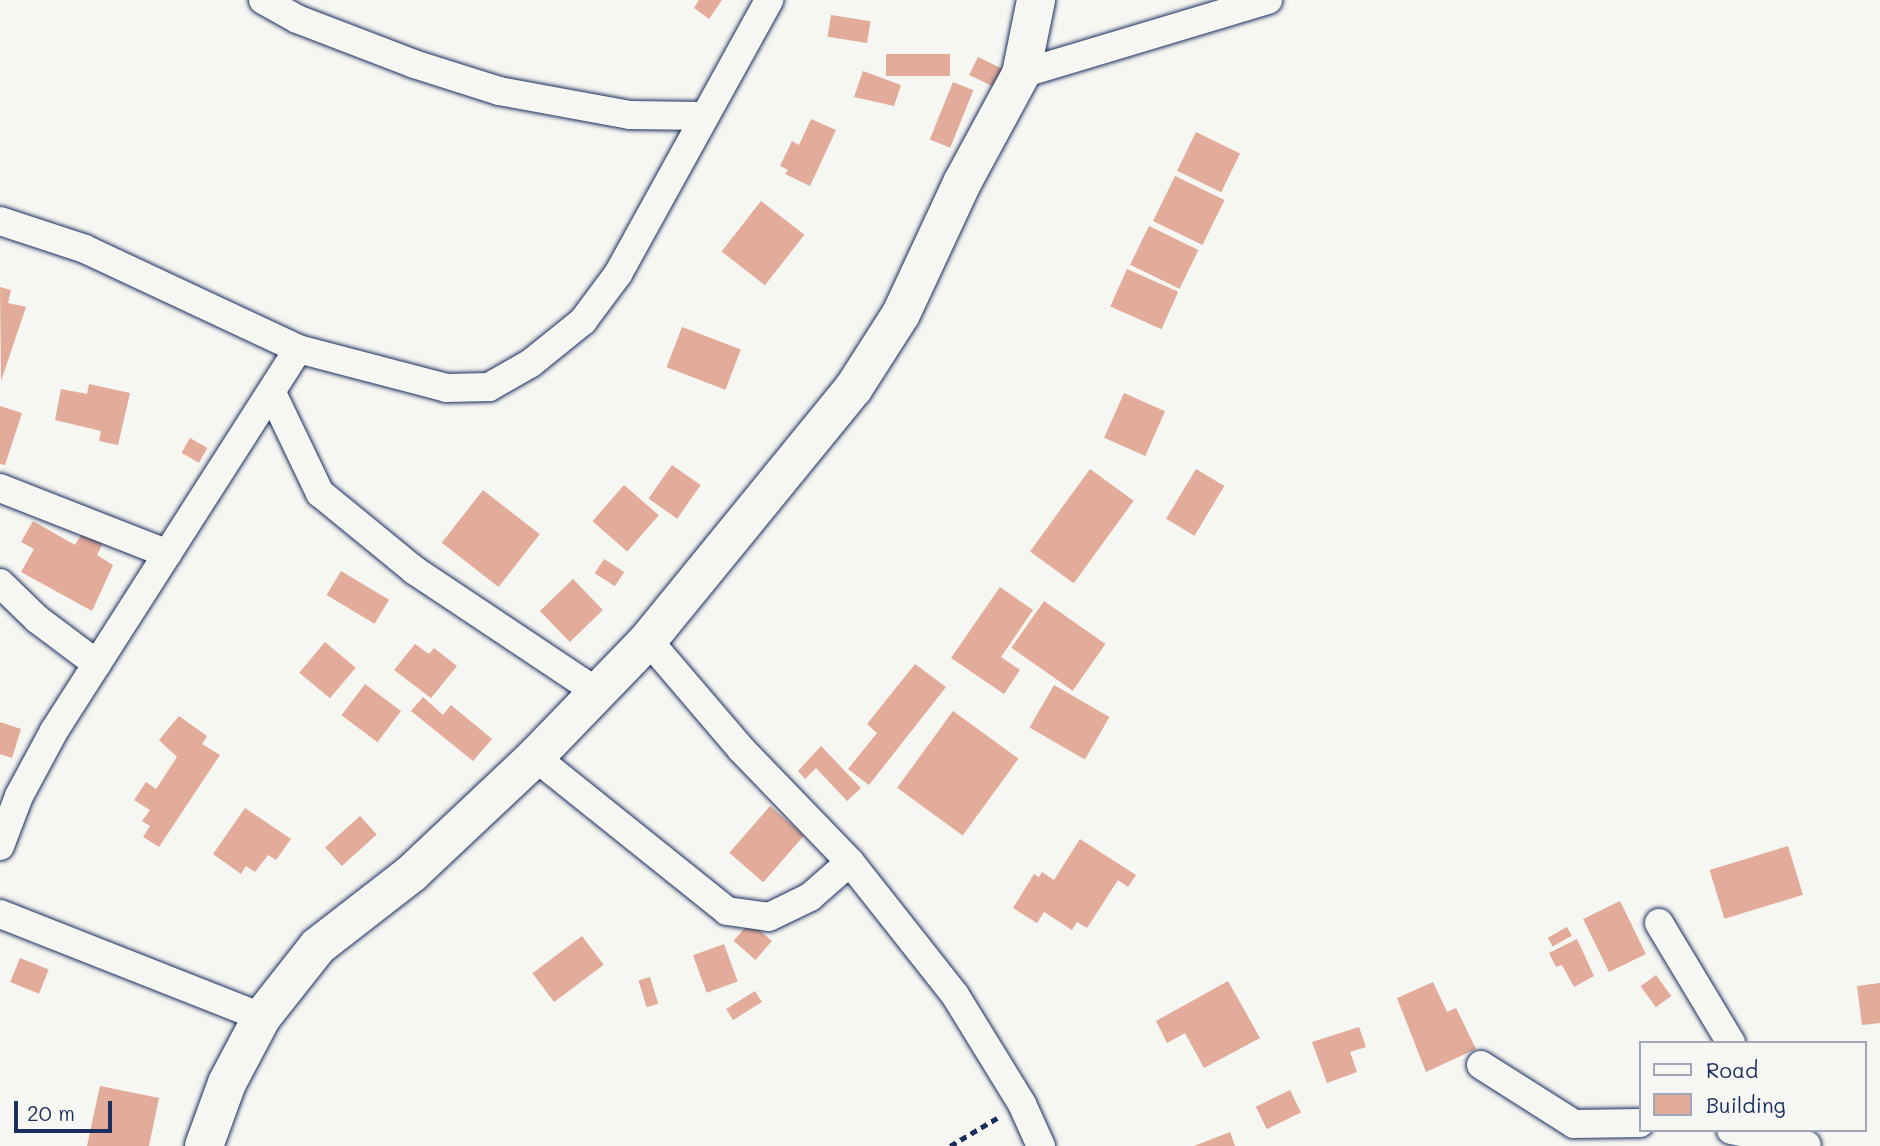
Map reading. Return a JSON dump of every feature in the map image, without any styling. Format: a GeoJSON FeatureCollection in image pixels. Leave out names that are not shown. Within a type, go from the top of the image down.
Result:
{"type":"FeatureCollection","features":[{"type":"Feature","properties":{"kind":"street"},"geometry":{"type":"LineString","coordinates":[[262,0],[297,19],[414,64],[499,91],[630,115],[704,116]]}},
{"type":"Feature","properties":{"kind":"street"},"geometry":{"type":"LineString","coordinates":[[0,221],[85,249],[298,349],[447,388],[489,387],[531,363],[583,321],[618,274],[769,0]]}},
{"type":"Feature","properties":{"kind":"street"},"geometry":{"type":"LineString","coordinates":[[204,1146],[227,1083],[262,1017],[318,946],[412,873],[535,757],[648,640],[853,389],[901,314],[962,183],[1021,74],[1036,0]]}},
{"type":"Feature","properties":{"kind":"street"},"geometry":{"type":"LineString","coordinates":[[1021,74],[1268,0]]}},
{"type":"Feature","properties":{"kind":"street"},"geometry":{"type":"LineString","coordinates":[[0,846],[25,785],[97,664],[298,349]]}},
{"type":"Feature","properties":{"kind":"street"},"geometry":{"type":"LineString","coordinates":[[272,393],[320,493],[414,570],[597,692]]}},
{"type":"Feature","properties":{"kind":"street"},"geometry":{"type":"LineString","coordinates":[[0,488],[168,554]]}},
{"type":"Feature","properties":{"kind":"street"},"geometry":{"type":"LineString","coordinates":[[0,583],[37,619],[97,664]]}},
{"type":"Feature","properties":{"kind":"street"},"geometry":{"type":"LineString","coordinates":[[648,640],[741,749],[850,862],[955,995],[1022,1104],[1041,1146]]}},
{"type":"Feature","properties":{"kind":"street"},"geometry":{"type":"LineString","coordinates":[[535,757],[726,911],[769,917],[810,897],[850,862]]}},
{"type":"Feature","properties":{"kind":"street"},"geometry":{"type":"LineString","coordinates":[[0,914],[262,1017]]}},
{"type":"Feature","properties":{"kind":"street"},"geometry":{"type":"LineString","coordinates":[[1659,923],[1730,1041]]}},
{"type":"Feature","properties":{"kind":"street"},"geometry":{"type":"LineString","coordinates":[[1481,1065],[1574,1124],[1638,1123]]}},
{"type":"Feature","properties":{"kind":"street"},"geometry":{"type":"LineString","coordinates":[[1745,1132],[1803,1140]]}},
{"type":"Feature","properties":{"kind":"path"},"geometry":{"type":"LineString","coordinates":[[950,1146],[1022,1104]]}},
{"type":"Feature","properties":{"kind":"building"},"geometry":{"type":"Polygon","coordinates":[[[699,0],[722,0],[709,19],[694,8],[699,0]]]}},
{"type":"Feature","properties":{"kind":"building"},"geometry":{"type":"Polygon","coordinates":[[[831,15],[871,21],[867,43],[828,37],[831,15]]]}},
{"type":"Feature","properties":{"kind":"building"},"geometry":{"type":"Polygon","coordinates":[[[886,54],[950,54],[950,76],[886,76],[886,54]]]}},
{"type":"Feature","properties":{"kind":"building"},"geometry":{"type":"Polygon","coordinates":[[[978,57],[1013,74],[1004,92],[969,75],[978,57]]]}},
{"type":"Feature","properties":{"kind":"building"},"geometry":{"type":"Polygon","coordinates":[[[863,71],[901,85],[894,106],[854,97],[863,71]]]}},
{"type":"Feature","properties":{"kind":"building"},"geometry":{"type":"Polygon","coordinates":[[[953,82],[973,90],[950,148],[930,139],[953,82]]]}},
{"type":"Feature","properties":{"kind":"building"},"geometry":{"type":"Polygon","coordinates":[[[811,119],[836,130],[810,186],[785,174],[788,170],[780,166],[792,141],[799,145],[811,119]]]}},
{"type":"Feature","properties":{"kind":"building"},"geometry":{"type":"Polygon","coordinates":[[[1196,132],[1240,153],[1221,192],[1177,171],[1196,132]]]}},
{"type":"Feature","properties":{"kind":"building"},"geometry":{"type":"Polygon","coordinates":[[[1175,176],[1224,200],[1203,245],[1153,221],[1175,176]]]}},
{"type":"Feature","properties":{"kind":"building"},"geometry":{"type":"Polygon","coordinates":[[[761,201],[804,235],[765,285],[722,251],[761,201]]]}},
{"type":"Feature","properties":{"kind":"building"},"geometry":{"type":"Polygon","coordinates":[[[1149,226],[1198,250],[1180,289],[1130,265],[1149,226]]]}},
{"type":"Feature","properties":{"kind":"building"},"geometry":{"type":"Polygon","coordinates":[[[1127,269],[1178,292],[1161,329],[1110,306],[1127,269]]]}},
{"type":"Feature","properties":{"kind":"building"},"geometry":{"type":"Polygon","coordinates":[[[0,287],[11,290],[8,303],[26,307],[1,381],[0,287]]]}},
{"type":"Feature","properties":{"kind":"building"},"geometry":{"type":"Polygon","coordinates":[[[682,327],[741,350],[725,390],[667,367],[682,327]]]}},
{"type":"Feature","properties":{"kind":"building"},"geometry":{"type":"Polygon","coordinates":[[[89,384],[130,393],[118,445],[99,441],[101,431],[55,420],[61,389],[87,394],[89,384]]]}},
{"type":"Feature","properties":{"kind":"building"},"geometry":{"type":"Polygon","coordinates":[[[1124,393],[1165,411],[1145,456],[1104,438],[1124,393]]]}},
{"type":"Feature","properties":{"kind":"building"},"geometry":{"type":"Polygon","coordinates":[[[0,406],[22,413],[5,465],[0,464],[0,406]]]}},
{"type":"Feature","properties":{"kind":"building"},"geometry":{"type":"Polygon","coordinates":[[[190,438],[207,448],[199,463],[182,453],[190,438]]]}},
{"type":"Feature","properties":{"kind":"building"},"geometry":{"type":"Polygon","coordinates":[[[672,465],[701,485],[677,519],[648,499],[672,465]]]}},
{"type":"Feature","properties":{"kind":"building"},"geometry":{"type":"Polygon","coordinates":[[[1090,469],[1134,501],[1074,583],[1030,552],[1090,469]]]}},
{"type":"Feature","properties":{"kind":"building"},"geometry":{"type":"Polygon","coordinates":[[[1196,469],[1224,486],[1194,536],[1166,519],[1196,469]]]}},
{"type":"Feature","properties":{"kind":"building"},"geometry":{"type":"Polygon","coordinates":[[[624,485],[659,515],[627,551],[593,521],[624,485]]]}},
{"type":"Feature","properties":{"kind":"building"},"geometry":{"type":"Polygon","coordinates":[[[483,490],[540,534],[498,587],[442,543],[483,490]]]}},
{"type":"Feature","properties":{"kind":"building"},"geometry":{"type":"Polygon","coordinates":[[[33,521],[75,545],[84,530],[104,541],[97,555],[113,565],[92,611],[21,572],[34,549],[21,542],[33,521]]]}},
{"type":"Feature","properties":{"kind":"building"},"geometry":{"type":"Polygon","coordinates":[[[604,559],[624,572],[615,586],[595,573],[604,559]]]}},
{"type":"Feature","properties":{"kind":"building"},"geometry":{"type":"Polygon","coordinates":[[[341,571],[389,600],[375,624],[327,595],[341,571]]]}},
{"type":"Feature","properties":{"kind":"building"},"geometry":{"type":"Polygon","coordinates":[[[573,579],[603,610],[570,642],[540,611],[573,579]]]}},
{"type":"Feature","properties":{"kind":"building"},"geometry":{"type":"Polygon","coordinates":[[[1000,587],[1033,610],[1001,657],[1020,670],[1004,694],[951,658],[1000,587]]]}},
{"type":"Feature","properties":{"kind":"building"},"geometry":{"type":"Polygon","coordinates":[[[1044,601],[1105,644],[1073,691],[1011,648],[1044,601]]]}},
{"type":"Feature","properties":{"kind":"building"},"geometry":{"type":"Polygon","coordinates":[[[325,642],[356,668],[330,698],[299,673],[325,642]]]}},
{"type":"Feature","properties":{"kind":"building"},"geometry":{"type":"Polygon","coordinates":[[[415,644],[429,654],[434,648],[457,666],[431,698],[394,670],[415,644]]]}},
{"type":"Feature","properties":{"kind":"building"},"geometry":{"type":"Polygon","coordinates":[[[915,664],[946,687],[869,785],[848,769],[877,733],[867,724],[915,664]]]}},
{"type":"Feature","properties":{"kind":"building"},"geometry":{"type":"Polygon","coordinates":[[[365,684],[401,711],[377,742],[342,715],[365,684]]]}},
{"type":"Feature","properties":{"kind":"building"},"geometry":{"type":"Polygon","coordinates":[[[1054,685],[1109,717],[1085,759],[1030,727],[1054,685]]]}},
{"type":"Feature","properties":{"kind":"building"},"geometry":{"type":"Polygon","coordinates":[[[423,697],[443,715],[451,705],[492,739],[473,761],[411,711],[423,697]]]}},
{"type":"Feature","properties":{"kind":"building"},"geometry":{"type":"Polygon","coordinates":[[[953,711],[1019,759],[963,835],[897,788],[953,711]]]}},
{"type":"Feature","properties":{"kind":"building"},"geometry":{"type":"Polygon","coordinates":[[[179,716],[207,736],[202,744],[220,755],[159,847],[143,837],[150,826],[142,821],[150,810],[134,800],[146,782],[156,789],[177,757],[159,740],[179,716]]]}},
{"type":"Feature","properties":{"kind":"building"},"geometry":{"type":"Polygon","coordinates":[[[0,722],[21,729],[12,758],[0,754],[0,722]]]}},
{"type":"Feature","properties":{"kind":"building"},"geometry":{"type":"Polygon","coordinates":[[[821,746],[861,788],[847,801],[816,768],[805,779],[798,771],[821,746]]]}},
{"type":"Feature","properties":{"kind":"building"},"geometry":{"type":"Polygon","coordinates":[[[770,806],[804,836],[763,882],[729,853],[770,806]]]}},
{"type":"Feature","properties":{"kind":"building"},"geometry":{"type":"Polygon","coordinates":[[[245,808],[291,839],[276,860],[268,855],[255,872],[246,866],[241,874],[213,854],[245,808]]]}},
{"type":"Feature","properties":{"kind":"building"},"geometry":{"type":"Polygon","coordinates":[[[360,816],[377,835],[342,866],[325,847],[360,816]]]}},
{"type":"Feature","properties":{"kind":"building"},"geometry":{"type":"Polygon","coordinates":[[[1080,839],[1136,875],[1128,887],[1118,880],[1087,928],[1077,922],[1072,930],[1044,912],[1037,923],[1013,908],[1034,874],[1039,877],[1042,872],[1054,880],[1080,839]]]}},
{"type":"Feature","properties":{"kind":"building"},"geometry":{"type":"Polygon","coordinates":[[[1788,846],[1803,895],[1724,919],[1710,870],[1788,846]]]}},
{"type":"Feature","properties":{"kind":"building"},"geometry":{"type":"Polygon","coordinates":[[[1620,901],[1646,954],[1609,972],[1583,919],[1620,901]]]}},
{"type":"Feature","properties":{"kind":"building"},"geometry":{"type":"Polygon","coordinates":[[[750,922],[772,941],[755,960],[734,941],[750,922]]]}},
{"type":"Feature","properties":{"kind":"building"},"geometry":{"type":"Polygon","coordinates":[[[1567,927],[1572,936],[1553,946],[1548,938],[1567,927]]]}},
{"type":"Feature","properties":{"kind":"building"},"geometry":{"type":"Polygon","coordinates":[[[582,936],[604,965],[554,1002],[532,973],[582,936]]]}},
{"type":"Feature","properties":{"kind":"building"},"geometry":{"type":"Polygon","coordinates":[[[1577,939],[1594,976],[1574,987],[1562,965],[1556,967],[1549,953],[1577,939]]]}},
{"type":"Feature","properties":{"kind":"building"},"geometry":{"type":"Polygon","coordinates":[[[724,944],[738,982],[707,993],[693,955],[724,944]]]}},
{"type":"Feature","properties":{"kind":"building"},"geometry":{"type":"Polygon","coordinates":[[[20,958],[49,970],[39,994],[10,982],[20,958]]]}},
{"type":"Feature","properties":{"kind":"building"},"geometry":{"type":"Polygon","coordinates":[[[1656,975],[1671,996],[1656,1007],[1641,986],[1656,975]]]}},
{"type":"Feature","properties":{"kind":"building"},"geometry":{"type":"Polygon","coordinates":[[[650,977],[658,1004],[647,1007],[639,981],[650,977]]]}},
{"type":"Feature","properties":{"kind":"building"},"geometry":{"type":"Polygon","coordinates":[[[1228,981],[1260,1038],[1204,1068],[1185,1033],[1167,1043],[1156,1021],[1228,981]]]}},
{"type":"Feature","properties":{"kind":"building"},"geometry":{"type":"Polygon","coordinates":[[[1433,982],[1447,1012],[1456,1008],[1476,1049],[1426,1072],[1397,998],[1433,982]]]}},
{"type":"Feature","properties":{"kind":"building"},"geometry":{"type":"Polygon","coordinates":[[[1880,983],[1880,1023],[1862,1025],[1857,986],[1880,983]]]}},
{"type":"Feature","properties":{"kind":"building"},"geometry":{"type":"Polygon","coordinates":[[[755,991],[762,1002],[733,1020],[726,1009],[755,991]]]}},
{"type":"Feature","properties":{"kind":"building"},"geometry":{"type":"Polygon","coordinates":[[[1359,1027],[1366,1047],[1350,1052],[1357,1072],[1327,1083],[1312,1042],[1359,1027]]]}},
{"type":"Feature","properties":{"kind":"building"},"geometry":{"type":"Polygon","coordinates":[[[100,1086],[159,1098],[149,1146],[87,1146],[100,1086]]]}},
{"type":"Feature","properties":{"kind":"building"},"geometry":{"type":"Polygon","coordinates":[[[1290,1090],[1301,1112],[1267,1129],[1256,1107],[1290,1090]]]}},
{"type":"Feature","properties":{"kind":"building"},"geometry":{"type":"Polygon","coordinates":[[[1230,1132],[1235,1146],[1194,1146],[1230,1132]]]}}]}
